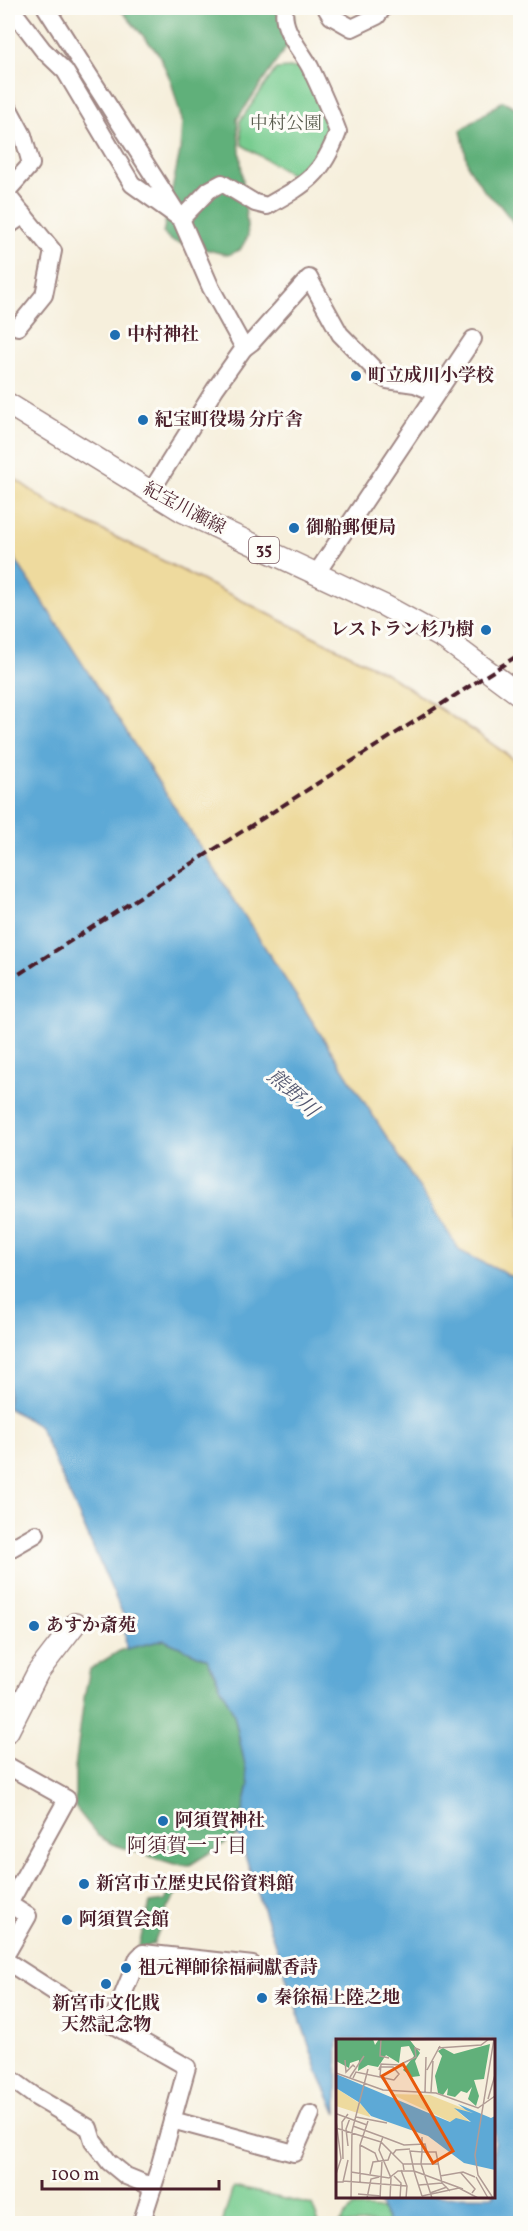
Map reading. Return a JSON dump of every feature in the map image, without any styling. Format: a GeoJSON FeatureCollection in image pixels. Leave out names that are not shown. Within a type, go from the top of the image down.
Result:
{"type":"FeatureCollection","features":[{"type":"Feature","properties":{"kind":"main road","name":"紀宝川瀬線"},"geometry":{"type":"LineString","coordinates":[[8,404],[184,512],[385,606],[445,639],[520,695]]}},
{"type":"Feature","properties":{"kind":"main road"},"geometry":{"type":"LineString","coordinates":[[8,1731],[38,1672],[75,1624]]}},
{"type":"Feature","properties":{"kind":"street"},"geometry":{"type":"LineString","coordinates":[[8,8],[65,71],[132,184],[181,219]]}},
{"type":"Feature","properties":{"kind":"street"},"geometry":{"type":"LineString","coordinates":[[46,8],[181,219],[211,288],[244,348]]}},
{"type":"Feature","properties":{"kind":"street"},"geometry":{"type":"LineString","coordinates":[[181,219],[209,190],[222,183],[255,203],[267,206],[311,179],[332,150],[338,132],[309,67],[288,30],[283,11],[285,8]]}},
{"type":"Feature","properties":{"kind":"street"},"geometry":{"type":"LineString","coordinates":[[326,8],[331,16],[352,28],[377,16],[383,8]]}},
{"type":"Feature","properties":{"kind":"street"},"geometry":{"type":"LineString","coordinates":[[8,107],[23,135],[31,164],[8,190],[9,196],[53,251],[44,295],[18,327]]}},
{"type":"Feature","properties":{"kind":"street"},"geometry":{"type":"LineString","coordinates":[[8,226],[24,215]]}},
{"type":"Feature","properties":{"kind":"street"},"geometry":{"type":"LineString","coordinates":[[150,493],[244,348],[309,278],[340,334],[381,377],[415,384],[436,393]]}},
{"type":"Feature","properties":{"kind":"street"},"geometry":{"type":"LineString","coordinates":[[316,574],[473,339]]}},
{"type":"Feature","properties":{"kind":"street"},"geometry":{"type":"LineString","coordinates":[[8,1550],[36,1534]]}},
{"type":"Feature","properties":{"kind":"street"},"geometry":{"type":"LineString","coordinates":[[8,1766],[67,1799],[9,1904],[28,1916],[8,1951]]}},
{"type":"Feature","properties":{"kind":"street"},"geometry":{"type":"LineString","coordinates":[[111,2024],[138,1958],[143,1953],[254,1965]]}},
{"type":"Feature","properties":{"kind":"street"},"geometry":{"type":"LineString","coordinates":[[8,1962],[187,2067],[141,2223]]}},
{"type":"Feature","properties":{"kind":"street"},"geometry":{"type":"LineString","coordinates":[[14,2081],[36,2097],[89,2128],[93,2141],[109,2162],[126,2176],[153,2187]]}},
{"type":"Feature","properties":{"kind":"street"},"geometry":{"type":"LineString","coordinates":[[172,2120],[294,2153],[310,2114]]}},
{"type":"Feature","properties":{"kind":"green space"},"geometry":{"type":"Polygon","coordinates":[[[119,8],[294,8],[294,36],[237,119],[248,236],[240,250],[228,255],[172,241],[163,233],[180,151],[182,121],[171,81],[158,53],[119,8]]]}},
{"type":"Feature","properties":{"kind":"green space","name":"中村公園"},"geometry":{"type":"Polygon","coordinates":[[[303,67],[330,131],[327,147],[300,180],[242,145],[240,121],[276,69],[303,67]]]}},
{"type":"Feature","properties":{"kind":"green space"},"geometry":{"type":"Polygon","coordinates":[[[503,101],[520,110],[520,231],[499,204],[485,192],[468,166],[461,130],[503,101]]]}},
{"type":"Feature","properties":{"kind":"green space","name":"阿須賀神社"},"geometry":{"type":"Polygon","coordinates":[[[164,1640],[207,1659],[234,1714],[249,1784],[238,1835],[190,1865],[174,1864],[112,1844],[98,1836],[75,1807],[75,1768],[90,1669],[121,1650],[164,1640]]]}},
{"type":"Feature","properties":{"kind":"green space"},"geometry":{"type":"Polygon","coordinates":[[[173,1885],[180,1887],[165,1914],[154,1943],[142,1950],[138,1949],[150,1903],[165,1901],[173,1885]]]}},
{"type":"Feature","properties":{"kind":"green space"},"geometry":{"type":"Polygon","coordinates":[[[233,2188],[312,2205],[319,2223],[222,2223],[233,2188]]]}},
{"type":"Feature","properties":{"kind":"green space"},"geometry":{"type":"Polygon","coordinates":[[[353,2207],[382,2209],[389,2223],[339,2224],[353,2207]]]}},
{"type":"Feature","properties":{"kind":"sand"},"geometry":{"type":"Polygon","coordinates":[[[8,474],[54,506],[384,672],[520,764],[520,1281],[460,1251],[15,559],[8,544],[8,474]]]}},
{"type":"Feature","properties":{"kind":"water","name":"熊野川"},"geometry":{"type":"Polygon","coordinates":[[[8,544],[15,559],[460,1251],[520,1281],[520,2223],[389,2223],[376,2198],[495,2198],[495,2039],[336,2039],[336,2112],[320,2078],[238,1835],[249,1784],[234,1714],[207,1659],[164,1640],[126,1649],[124,1617],[39,1426],[8,1408],[8,544]]]}},
{"type":"Feature","properties":{"kind":"railway"},"geometry":{"type":"LineString","coordinates":[[8,981],[520,654]]}},
{"type":"Feature","properties":{"kind":"place","name":"中村神社"},"geometry":{"type":"Point","coordinates":[115,335]}},
{"type":"Feature","properties":{"kind":"place","name":"町立成川小学校"},"geometry":{"type":"Point","coordinates":[356,376]}},
{"type":"Feature","properties":{"kind":"place","name":"紀宝町役場 分庁舎"},"geometry":{"type":"Point","coordinates":[143,420]}},
{"type":"Feature","properties":{"kind":"place","name":"御船郵便局"},"geometry":{"type":"Point","coordinates":[294,528]}},
{"type":"Feature","properties":{"kind":"place","name":"レストラン杉乃樹"},"geometry":{"type":"Point","coordinates":[486,630]}},
{"type":"Feature","properties":{"kind":"place","name":"あすか斎苑"},"geometry":{"type":"Point","coordinates":[34,1626]}},
{"type":"Feature","properties":{"kind":"place","name":"阿須賀神社"},"geometry":{"type":"Point","coordinates":[163,1821]}},
{"type":"Feature","properties":{"kind":"place","name":"新宮市立歴史民俗資料館"},"geometry":{"type":"Point","coordinates":[84,1884]}},
{"type":"Feature","properties":{"kind":"place","name":"阿須賀会館"},"geometry":{"type":"Point","coordinates":[67,1920]}},
{"type":"Feature","properties":{"kind":"place","name":"祖元禅師徐福祠獻香詩"},"geometry":{"type":"Point","coordinates":[126,1968]}},
{"type":"Feature","properties":{"kind":"place","name":"新宮市文化戝 天然記念物"},"geometry":{"type":"Point","coordinates":[106,1984]}},
{"type":"Feature","properties":{"kind":"place","name":"秦徐福上陸之地"},"geometry":{"type":"Point","coordinates":[262,1998]}},
{"type":"Feature","properties":{"kind":"district","name":"阿須賀一丁目"},"geometry":{"type":"Point","coordinates":[187,1847]}}]}
